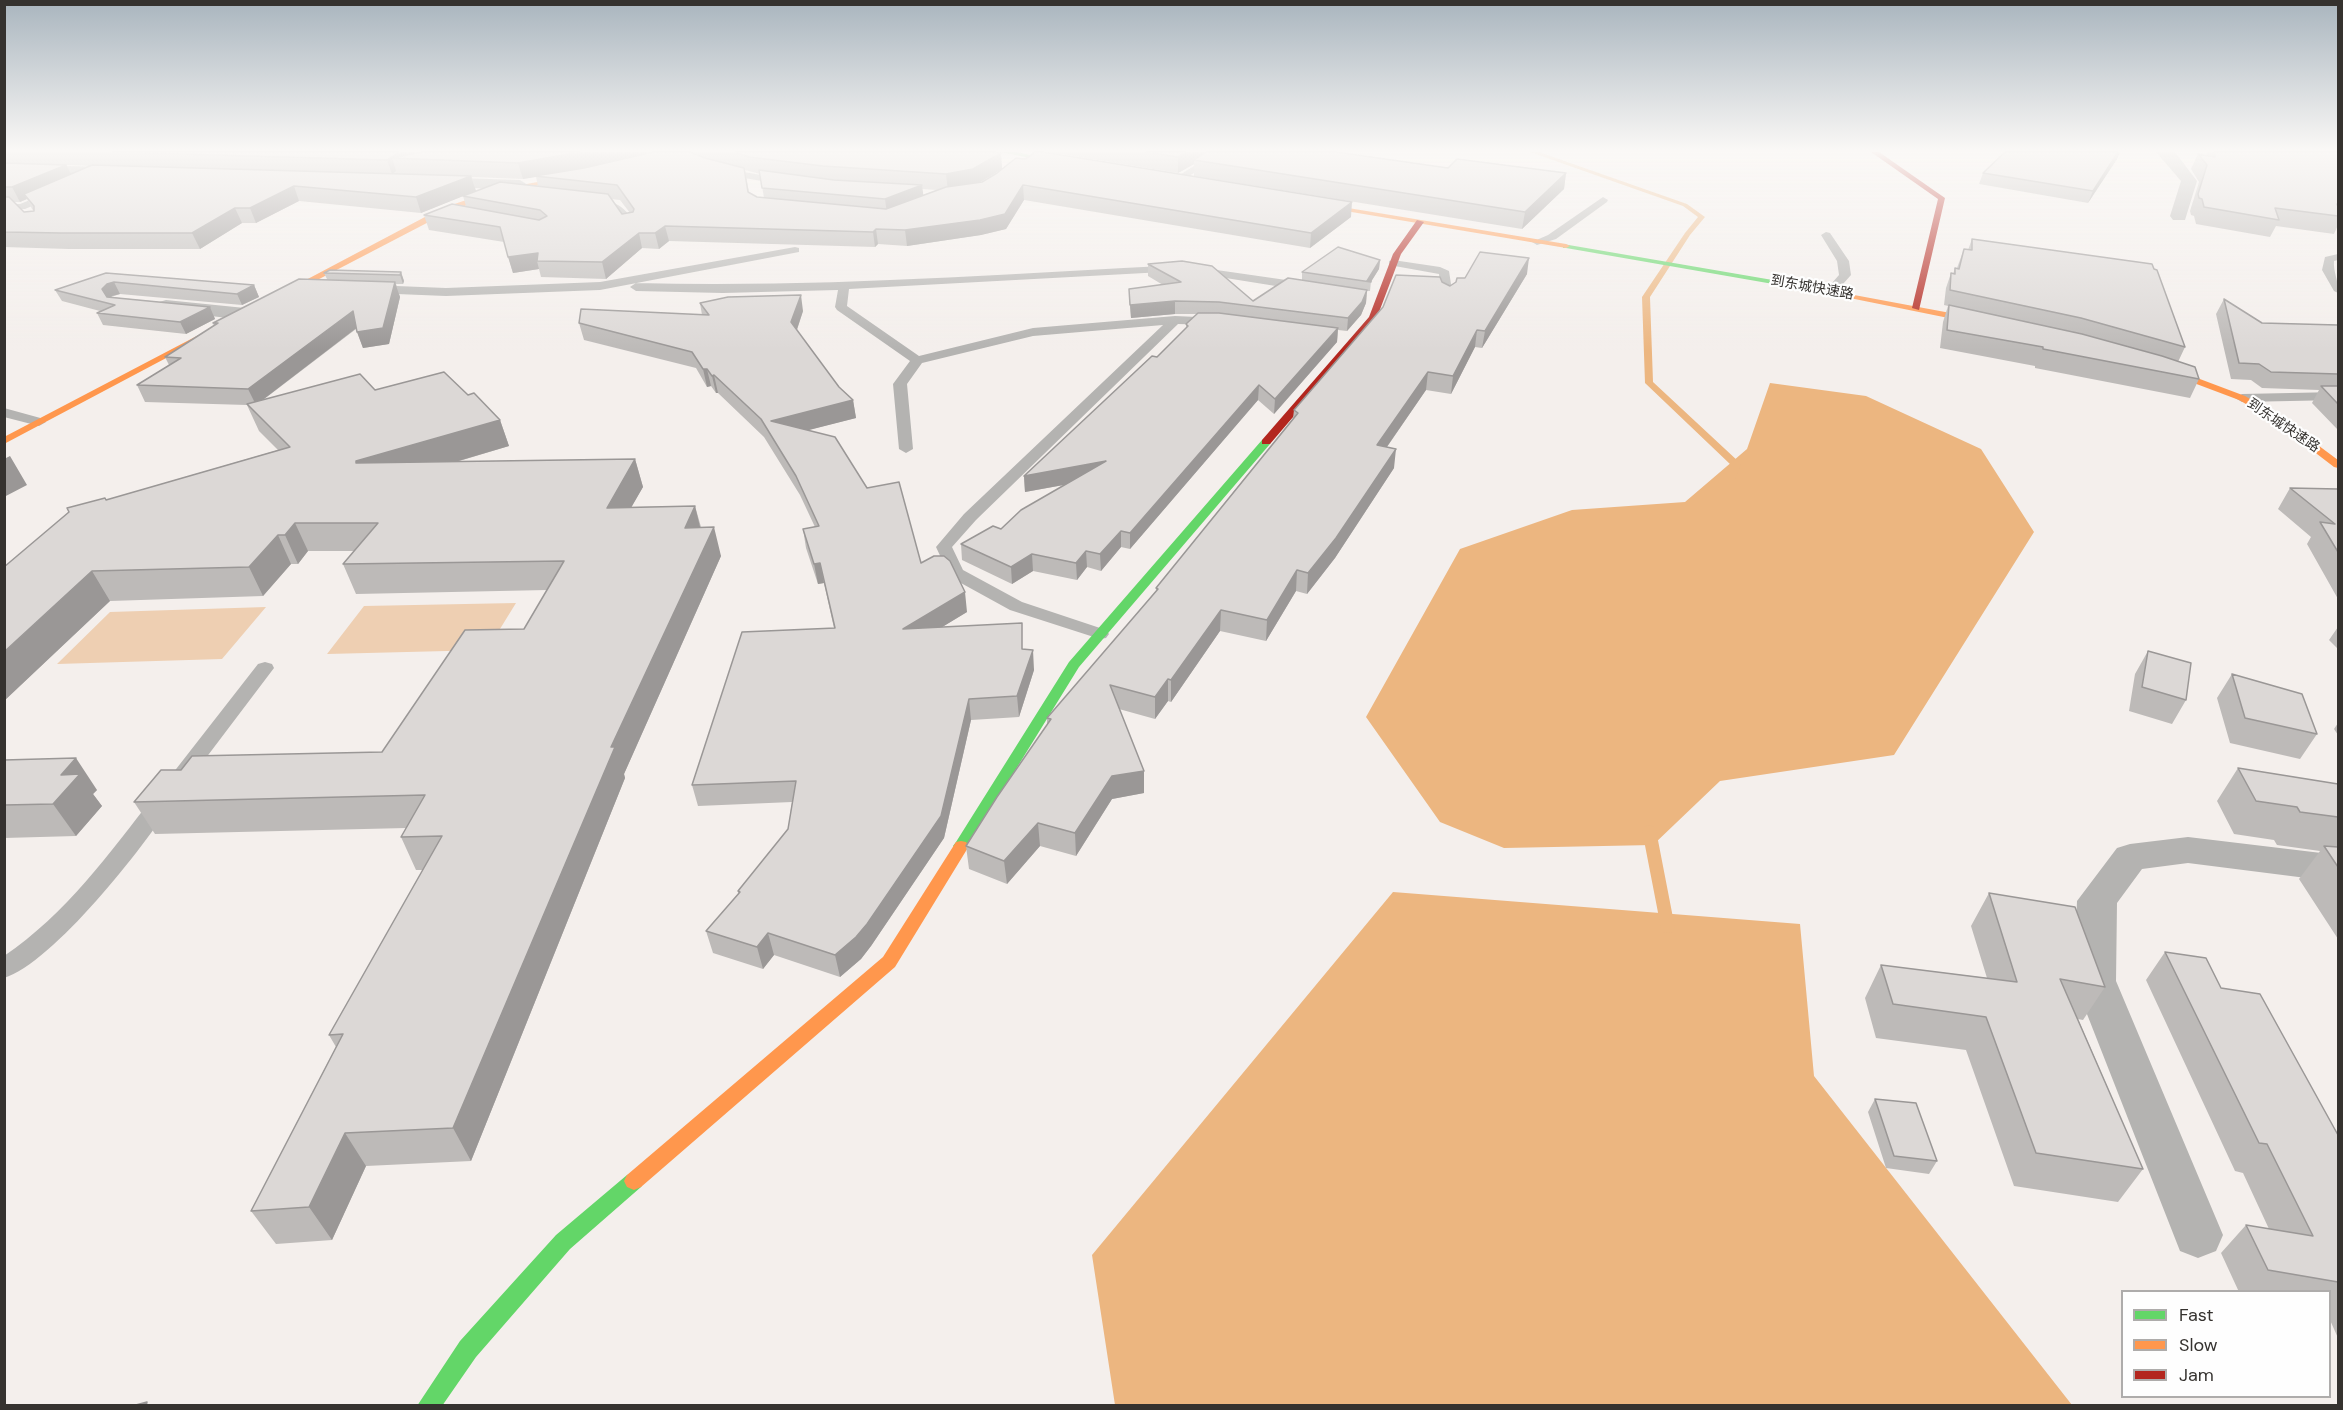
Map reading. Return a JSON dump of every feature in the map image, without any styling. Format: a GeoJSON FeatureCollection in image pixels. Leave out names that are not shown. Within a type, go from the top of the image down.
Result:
{"type":"FeatureCollection","features":[{"type":"Feature","properties":{"kind":"street"},"geometry":{"type":"LineString","coordinates":[[4,441],[430,218]]}},
{"type":"Feature","properties":{"kind":"street"},"geometry":{"type":"LineString","coordinates":[[1361,218],[1595,261],[1695,272]]}},
{"type":"Feature","properties":{"kind":"street"},"geometry":{"type":"LineString","coordinates":[[1916,308],[1937,218]]}},
{"type":"Feature","properties":{"kind":"street"},"geometry":{"type":"LineString","coordinates":[[428,1406],[468,1349],[563,1242],[889,962],[1074,665],[1350,337],[1372,318],[1374,298],[1415,227]]}},
{"type":"Feature","properties":{"kind":"street","name":"到东城快速路"},"geometry":{"type":"LineString","coordinates":[[1415,227],[1606,251],[1695,272],[2007,328],[1831,291],[1695,272]]}},
{"type":"Feature","properties":{"kind":"street"},"geometry":{"type":"LineString","coordinates":[[143,304],[245,314]]}},
{"type":"Feature","properties":{"kind":"street","name":"到东城快速路"},"geometry":{"type":"LineString","coordinates":[[2140,360],[2242,398],[2273,416],[2338,465]]}},
{"type":"Feature","properties":{"kind":"street"},"geometry":{"type":"LineString","coordinates":[[2198,1234],[2094,981],[2097,900],[2130,857],[2188,850],[2338,868]]}},
{"type":"Feature","properties":{"kind":"lane"},"geometry":{"type":"LineString","coordinates":[[627,218],[631,225]]}},
{"type":"Feature","properties":{"kind":"lane"},"geometry":{"type":"LineString","coordinates":[[1538,242],[1552,237],[1579,218]]}},
{"type":"Feature","properties":{"kind":"lane"},"geometry":{"type":"LineString","coordinates":[[1826,235],[1843,261],[1845,275],[1831,291]]}},
{"type":"Feature","properties":{"kind":"lane"},"geometry":{"type":"LineString","coordinates":[[600,286],[795,250]]}},
{"type":"Feature","properties":{"kind":"lane"},"geometry":{"type":"LineString","coordinates":[[2338,257],[2329,259],[2328,270],[2338,289]]}},
{"type":"Feature","properties":{"kind":"lane"},"geometry":{"type":"LineString","coordinates":[[1393,263],[1440,270],[1445,273],[1447,297]]}},
{"type":"Feature","properties":{"kind":"lane"},"geometry":{"type":"LineString","coordinates":[[354,289],[446,292],[600,286],[674,289],[844,286],[1182,268],[1324,290]]}},
{"type":"Feature","properties":{"kind":"lane"},"geometry":{"type":"LineString","coordinates":[[297,286],[320,287]]}},
{"type":"Feature","properties":{"kind":"lane"},"geometry":{"type":"LineString","coordinates":[[844,286],[841,307],[917,360]]}},
{"type":"Feature","properties":{"kind":"lane"},"geometry":{"type":"LineString","coordinates":[[1100,634],[1016,606],[956,573],[944,547],[970,517],[1175,320]]}},
{"type":"Feature","properties":{"kind":"lane"},"geometry":{"type":"LineString","coordinates":[[906,449],[900,384],[917,360],[1033,332],[1175,320],[1231,322]]}},
{"type":"Feature","properties":{"kind":"lane"},"geometry":{"type":"LineString","coordinates":[[2242,398],[2338,396]]}},
{"type":"Feature","properties":{"kind":"lane"},"geometry":{"type":"LineString","coordinates":[[4,412],[39,422]]}},
{"type":"Feature","properties":{"kind":"lane"},"geometry":{"type":"LineString","coordinates":[[4,969],[56,930],[103,877],[265,668]]}},
{"type":"Feature","properties":{"kind":"shaded area"},"geometry":{"type":"Polygon","coordinates":[[[1770,383],[1866,396],[1981,449],[2034,532],[1894,755],[1720,781],[1653,845],[1504,848],[1440,822],[1366,717],[1460,549],[1572,510],[1685,502],[1747,449],[1770,383]]]}},
{"type":"Feature","properties":{"kind":"shaded area"},"geometry":{"type":"Polygon","coordinates":[[[516,603],[487,650],[327,654],[364,606],[516,603]]]}},
{"type":"Feature","properties":{"kind":"shaded area"},"geometry":{"type":"Polygon","coordinates":[[[266,607],[222,659],[57,664],[110,612],[266,607]]]}},
{"type":"Feature","properties":{"kind":"shaded area"},"geometry":{"type":"Polygon","coordinates":[[[1393,892],[1800,924],[1814,1076],[2072,1405],[1115,1405],[1092,1255],[1393,892]]]}},
{"type":"Feature","properties":{"kind":"building"},"geometry":{"type":"Polygon","coordinates":[[[4,218],[218,218],[192,233],[4,232],[4,218]]]}},
{"type":"Feature","properties":{"kind":"building"},"geometry":{"type":"Polygon","coordinates":[[[442,218],[527,218],[539,220],[543,218],[989,218],[905,230],[876,229],[873,232],[665,226],[655,233],[639,233],[602,262],[537,261],[538,253],[508,257],[500,227],[442,218]]]}},
{"type":"Feature","properties":{"kind":"building"},"geometry":{"type":"Polygon","coordinates":[[[1220,218],[1331,218],[1311,233],[1220,218]]]}},
{"type":"Feature","properties":{"kind":"building"},"geometry":{"type":"Polygon","coordinates":[[[1972,239],[2152,264],[2157,270],[2185,347],[2081,318],[1950,290],[1951,273],[1955,274],[1955,268],[1959,269],[1964,249],[1972,250],[1972,239]]]}},
{"type":"Feature","properties":{"kind":"building"},"geometry":{"type":"Polygon","coordinates":[[[1338,247],[1380,260],[1367,281],[1371,282],[1302,272],[1338,247]]]}},
{"type":"Feature","properties":{"kind":"building"},"geometry":{"type":"Polygon","coordinates":[[[1480,252],[1529,258],[1485,331],[1477,330],[1453,376],[1428,372],[1377,445],[1396,449],[1336,538],[1308,573],[1297,570],[1267,620],[1221,610],[1171,680],[1168,679],[1155,697],[1110,685],[1144,771],[1112,776],[1075,833],[1038,823],[1004,861],[966,846],[1051,719],[1047,718],[1158,589],[1156,588],[1298,413],[1294,410],[1383,307],[1396,275],[1440,277],[1442,282],[1450,286],[1456,282],[1457,278],[1465,278],[1480,252]]]}},
{"type":"Feature","properties":{"kind":"building"},"geometry":{"type":"Polygon","coordinates":[[[1182,261],[1212,266],[1253,301],[1288,278],[1367,290],[1362,302],[1348,318],[1219,302],[1175,301],[1130,305],[1129,289],[1181,282],[1148,264],[1182,261]]]}},
{"type":"Feature","properties":{"kind":"building"},"geometry":{"type":"Polygon","coordinates":[[[330,270],[401,272],[400,275],[324,273],[330,270]]]}},
{"type":"Feature","properties":{"kind":"building"},"geometry":{"type":"Polygon","coordinates":[[[106,273],[254,285],[237,294],[114,282],[102,289],[107,297],[210,307],[180,322],[97,313],[115,305],[55,290],[106,273]]]}},
{"type":"Feature","properties":{"kind":"building"},"geometry":{"type":"Polygon","coordinates":[[[299,279],[395,282],[383,328],[357,332],[353,311],[248,389],[137,385],[181,358],[165,357],[218,323],[213,323],[299,279]]]}},
{"type":"Feature","properties":{"kind":"building"},"geometry":{"type":"Polygon","coordinates":[[[801,295],[791,322],[839,387],[853,400],[771,421],[835,437],[867,488],[899,482],[921,563],[934,556],[944,556],[950,561],[965,592],[903,629],[1022,623],[1022,649],[1033,650],[1017,696],[969,699],[941,816],[867,924],[835,955],[768,933],[757,947],[706,931],[740,892],[738,891],[788,829],[796,781],[692,785],[742,632],[835,628],[820,563],[814,564],[803,529],[819,526],[796,476],[761,419],[714,375],[712,376],[707,369],[703,369],[692,352],[579,323],[581,309],[709,315],[700,303],[728,297],[801,295]]]}},
{"type":"Feature","properties":{"kind":"building"},"geometry":{"type":"Polygon","coordinates":[[[2224,299],[2262,323],[2338,325],[2338,374],[2271,372],[2259,364],[2239,363],[2224,299]]]}},
{"type":"Feature","properties":{"kind":"building"},"geometry":{"type":"Polygon","coordinates":[[[1949,305],[2082,334],[2162,356],[2195,367],[2199,379],[1947,330],[1949,305]]]}},
{"type":"Feature","properties":{"kind":"building"},"geometry":{"type":"Polygon","coordinates":[[[1198,313],[1219,313],[1338,328],[1275,399],[1259,385],[1130,533],[1121,531],[1100,554],[1086,551],[1076,563],[1032,554],[1011,567],[961,544],[993,526],[1001,529],[1021,510],[1106,461],[1024,476],[1152,356],[1157,357],[1198,313]]]}},
{"type":"Feature","properties":{"kind":"building"},"geometry":{"type":"Polygon","coordinates":[[[444,372],[468,395],[474,393],[500,420],[356,461],[356,463],[635,459],[607,508],[695,506],[685,528],[714,527],[611,747],[615,747],[453,1128],[345,1133],[309,1207],[251,1211],[343,1034],[329,1035],[442,836],[401,837],[425,795],[134,802],[161,770],[181,770],[192,756],[382,752],[465,630],[524,629],[564,561],[343,564],[378,523],[295,523],[285,535],[278,535],[249,567],[92,571],[4,652],[4,567],[69,512],[67,508],[105,498],[106,500],[290,447],[247,404],[360,374],[375,390],[444,372]]]}},
{"type":"Feature","properties":{"kind":"building"},"geometry":{"type":"Polygon","coordinates":[[[2321,386],[2338,386],[2338,404],[2321,386]]]}},
{"type":"Feature","properties":{"kind":"building"},"geometry":{"type":"Polygon","coordinates":[[[2290,488],[2338,489],[2338,552],[2320,522],[2335,524],[2290,488]]]}},
{"type":"Feature","properties":{"kind":"building"},"geometry":{"type":"Polygon","coordinates":[[[2148,651],[2191,663],[2186,700],[2142,687],[2148,651]]]}},
{"type":"Feature","properties":{"kind":"building"},"geometry":{"type":"Polygon","coordinates":[[[2232,674],[2302,694],[2317,734],[2245,718],[2232,674]]]}},
{"type":"Feature","properties":{"kind":"building"},"geometry":{"type":"Polygon","coordinates":[[[76,758],[61,775],[80,774],[53,804],[4,805],[4,760],[76,758]]]}},
{"type":"Feature","properties":{"kind":"building"},"geometry":{"type":"Polygon","coordinates":[[[2238,768],[2338,784],[2338,817],[2300,812],[2297,807],[2256,801],[2238,768]]]}},
{"type":"Feature","properties":{"kind":"building"},"geometry":{"type":"Polygon","coordinates":[[[2324,846],[2338,847],[2338,867],[2324,846]]]}},
{"type":"Feature","properties":{"kind":"building"},"geometry":{"type":"Polygon","coordinates":[[[1989,893],[2075,907],[2105,987],[2060,979],[2143,1169],[2036,1153],[1986,1017],[1893,1004],[1881,965],[2017,982],[1989,893]]]}},
{"type":"Feature","properties":{"kind":"building"},"geometry":{"type":"Polygon","coordinates":[[[2165,952],[2206,958],[2221,988],[2260,994],[2338,1135],[2338,1282],[2268,1270],[2246,1225],[2313,1236],[2267,1144],[2259,1143],[2165,952]]]}},
{"type":"Feature","properties":{"kind":"building"},"geometry":{"type":"Polygon","coordinates":[[[1875,1099],[1916,1103],[1937,1161],[1894,1156],[1875,1099]]]}},
{"type":"Feature","properties":{"kind":"building"},"geometry":{"type":"Polygon","coordinates":[[[147,1402],[146,1406],[132,1406],[147,1402]]]}},
{"type":"Feature","properties":{"kind":"waterway"},"geometry":{"type":"LineString","coordinates":[[1701,218],[1687,234],[1646,297],[1649,383],[1736,464],[1732,477]]}},
{"type":"Feature","properties":{"kind":"waterway"},"geometry":{"type":"LineString","coordinates":[[1649,830],[1668,928]]}},
{"type":"Feature","properties":{"kind":"traffic: fast"},"geometry":{"type":"LineString","coordinates":[[1566,246],[1825,291]]}},
{"type":"Feature","properties":{"kind":"traffic: fast"},"geometry":{"type":"LineString","coordinates":[[961,846],[1074,665],[1266,442]]}},
{"type":"Feature","properties":{"kind":"traffic: fast"},"geometry":{"type":"LineString","coordinates":[[428,1406],[468,1349],[563,1242],[634,1181]]}},
{"type":"Feature","properties":{"kind":"traffic: slow"},"geometry":{"type":"LineString","coordinates":[[272,300],[430,218]]}},
{"type":"Feature","properties":{"kind":"traffic: slow"},"geometry":{"type":"LineString","coordinates":[[1395,218],[1566,246]]}},
{"type":"Feature","properties":{"kind":"traffic: slow"},"geometry":{"type":"LineString","coordinates":[[1825,291],[1988,323]]}},
{"type":"Feature","properties":{"kind":"traffic: slow"},"geometry":{"type":"LineString","coordinates":[[4,441],[215,330]]}},
{"type":"Feature","properties":{"kind":"traffic: slow"},"geometry":{"type":"LineString","coordinates":[[2157,366],[2242,398],[2273,416],[2338,465]]}},
{"type":"Feature","properties":{"kind":"traffic: slow"},"geometry":{"type":"LineString","coordinates":[[634,1181],[889,962],[961,846]]}},
{"type":"Feature","properties":{"kind":"traffic: jam"},"geometry":{"type":"LineString","coordinates":[[1916,308],[1937,218]]}},
{"type":"Feature","properties":{"kind":"traffic: jam"},"geometry":{"type":"LineString","coordinates":[[1266,442],[1373,318],[1397,254],[1420,222]]}}]}
